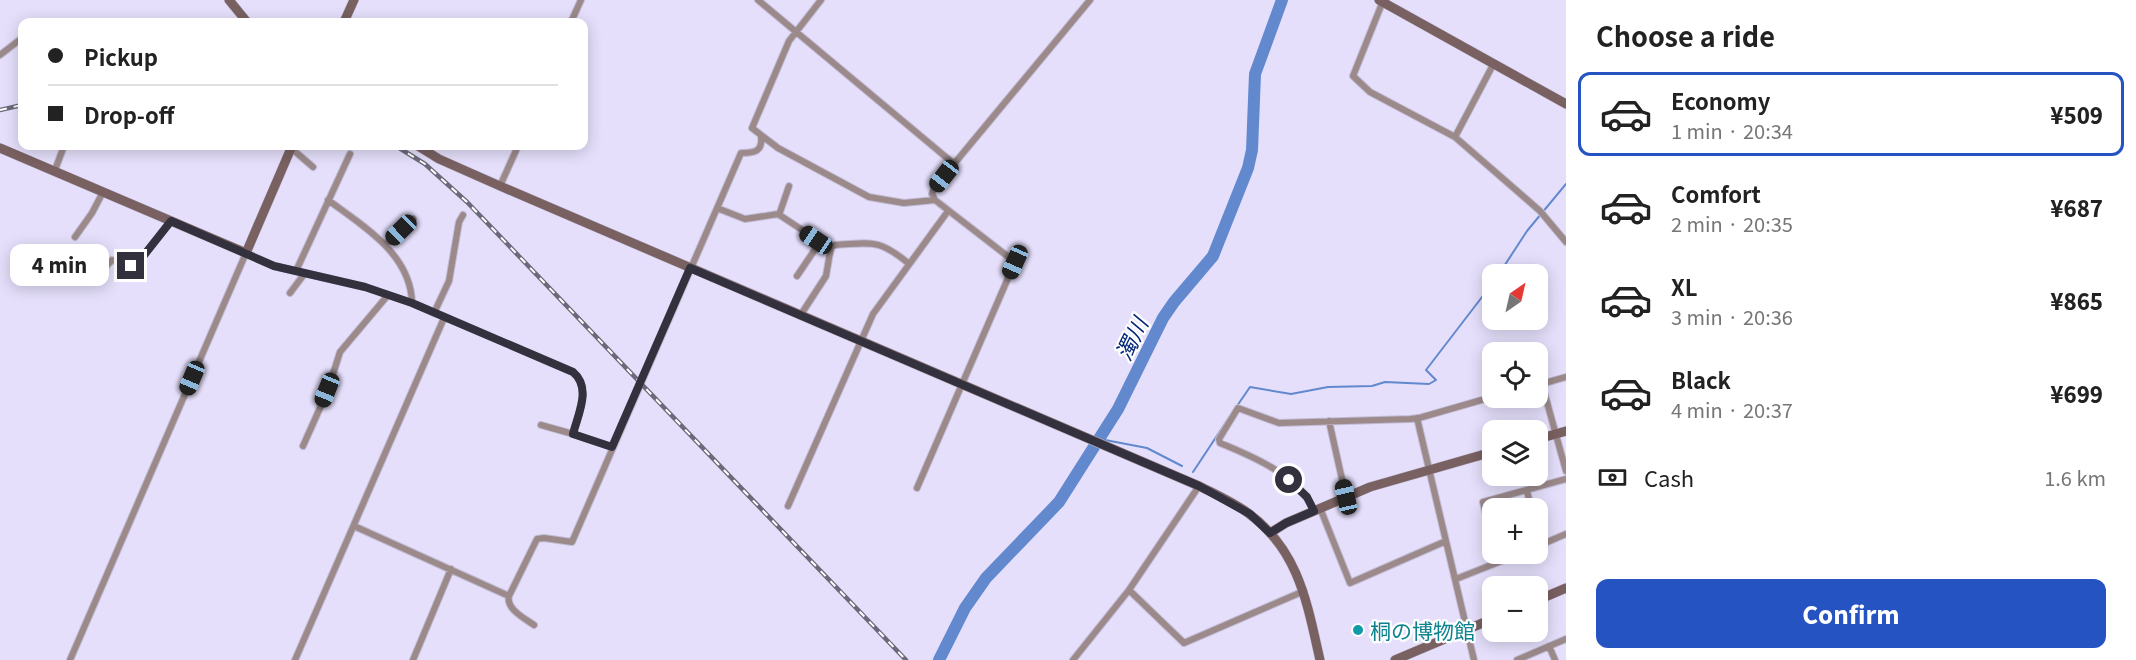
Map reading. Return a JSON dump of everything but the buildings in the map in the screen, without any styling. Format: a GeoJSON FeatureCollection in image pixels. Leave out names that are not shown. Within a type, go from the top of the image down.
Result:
{"type":"FeatureCollection","features":[{"type":"Feature","properties":{"kind":"street"},"geometry":{"type":"LineString","coordinates":[[229,0],[243,18]]}},
{"type":"Feature","properties":{"kind":"street"},"geometry":{"type":"LineString","coordinates":[[346,18],[354,0]]}},
{"type":"Feature","properties":{"kind":"street"},"geometry":{"type":"LineString","coordinates":[[574,18],[581,0]]}},
{"type":"Feature","properties":{"kind":"street"},"geometry":{"type":"LineString","coordinates":[[758,0],[953,163]]}},
{"type":"Feature","properties":{"kind":"street"},"geometry":{"type":"LineString","coordinates":[[821,0],[789,41],[752,128],[813,168],[869,197],[904,203],[935,200]]}},
{"type":"Feature","properties":{"kind":"street"},"geometry":{"type":"LineString","coordinates":[[917,488],[1015,262],[948,212],[935,200],[932,194],[934,188],[1090,0]]}},
{"type":"Feature","properties":{"kind":"street"},"geometry":{"type":"LineString","coordinates":[[1566,104],[1387,2],[1353,76],[1370,92],[1455,136],[1540,211],[1566,242]]}},
{"type":"Feature","properties":{"kind":"street"},"geometry":{"type":"LineString","coordinates":[[0,55],[18,41]]}},
{"type":"Feature","properties":{"kind":"street"},"geometry":{"type":"LineString","coordinates":[[1455,136],[1494,63]]}},
{"type":"Feature","properties":{"kind":"street"},"geometry":{"type":"LineString","coordinates":[[534,625],[511,607],[508,602],[509,596],[537,540],[544,538],[572,542],[741,153],[754,153],[759,150],[762,144],[761,136]]}},
{"type":"Feature","properties":{"kind":"street"},"geometry":{"type":"LineString","coordinates":[[0,148],[267,263],[365,287],[412,303],[573,372],[583,389],[583,398],[573,434]]}},
{"type":"Feature","properties":{"kind":"street"},"geometry":{"type":"LineString","coordinates":[[55,170],[62,150]]}},
{"type":"Feature","properties":{"kind":"street"},"geometry":{"type":"LineString","coordinates":[[70,660],[291,150]]}},
{"type":"Feature","properties":{"kind":"street"},"geometry":{"type":"LineString","coordinates":[[295,150],[313,167]]}},
{"type":"Feature","properties":{"kind":"street"},"geometry":{"type":"LineString","coordinates":[[424,150],[439,159],[500,186],[1199,486],[1250,514],[1286,552],[1304,591],[1320,660]]}},
{"type":"Feature","properties":{"kind":"street"},"geometry":{"type":"LineString","coordinates":[[500,186],[516,150]]}},
{"type":"Feature","properties":{"kind":"street"},"geometry":{"type":"LineString","coordinates":[[296,271],[350,154]]}},
{"type":"Feature","properties":{"kind":"street"},"geometry":{"type":"LineString","coordinates":[[779,215],[789,186]]}},
{"type":"Feature","properties":{"kind":"street"},"geometry":{"type":"LineString","coordinates":[[75,237],[104,192]]}},
{"type":"Feature","properties":{"kind":"street"},"geometry":{"type":"LineString","coordinates":[[328,200],[386,244],[411,285],[412,303]]}},
{"type":"Feature","properties":{"kind":"street"},"geometry":{"type":"LineString","coordinates":[[717,208],[745,219],[779,215],[831,247],[874,243],[883,246],[908,263]]}},
{"type":"Feature","properties":{"kind":"street"},"geometry":{"type":"LineString","coordinates":[[788,506],[876,309],[948,212]]}},
{"type":"Feature","properties":{"kind":"street"},"geometry":{"type":"LineString","coordinates":[[434,313],[448,285],[458,225],[463,215]]}},
{"type":"Feature","properties":{"kind":"street"},"geometry":{"type":"LineString","coordinates":[[386,244],[413,219]]}},
{"type":"Feature","properties":{"kind":"street"},"geometry":{"type":"LineString","coordinates":[[99,274],[112,260],[135,267],[171,221]]}},
{"type":"Feature","properties":{"kind":"street"},"geometry":{"type":"LineString","coordinates":[[797,276],[820,242]]}},
{"type":"Feature","properties":{"kind":"street"},"geometry":{"type":"LineString","coordinates":[[800,316],[826,276],[831,247]]}},
{"type":"Feature","properties":{"kind":"street"},"geometry":{"type":"LineString","coordinates":[[290,293],[305,273]]}},
{"type":"Feature","properties":{"kind":"street"},"geometry":{"type":"LineString","coordinates":[[303,446],[327,390],[340,352],[388,295]]}},
{"type":"Feature","properties":{"kind":"street"},"geometry":{"type":"LineString","coordinates":[[295,660],[444,318]]}},
{"type":"Feature","properties":{"kind":"street"},"geometry":{"type":"LineString","coordinates":[[1548,382],[1566,377]]}},
{"type":"Feature","properties":{"kind":"street"},"geometry":{"type":"LineString","coordinates":[[1446,541],[1350,584],[1317,510],[1307,497],[1276,470],[1249,454],[1220,443],[1219,439],[1238,408],[1279,423],[1417,418],[1482,400]]}},
{"type":"Feature","properties":{"kind":"street"},"geometry":{"type":"LineString","coordinates":[[1547,408],[1566,471]]}},
{"type":"Feature","properties":{"kind":"street"},"geometry":{"type":"LineString","coordinates":[[1417,418],[1474,660]]}},
{"type":"Feature","properties":{"kind":"street"},"geometry":{"type":"LineString","coordinates":[[1329,421],[1346,497]]}},
{"type":"Feature","properties":{"kind":"street"},"geometry":{"type":"LineString","coordinates":[[541,425],[612,447]]}},
{"type":"Feature","properties":{"kind":"street"},"geometry":{"type":"LineString","coordinates":[[1548,436],[1566,431]]}},
{"type":"Feature","properties":{"kind":"street"},"geometry":{"type":"LineString","coordinates":[[1270,533],[1286,523],[1346,497],[1397,478],[1482,455]]}},
{"type":"Feature","properties":{"kind":"street"},"geometry":{"type":"LineString","coordinates":[[1499,498],[1566,479]]}},
{"type":"Feature","properties":{"kind":"street"},"geometry":{"type":"LineString","coordinates":[[1076,659],[1129,590],[1199,486]]}},
{"type":"Feature","properties":{"kind":"street"},"geometry":{"type":"LineString","coordinates":[[1527,491],[1529,498]]}},
{"type":"Feature","properties":{"kind":"street"},"geometry":{"type":"LineString","coordinates":[[354,526],[509,596]]}},
{"type":"Feature","properties":{"kind":"street"},"geometry":{"type":"LineString","coordinates":[[1548,540],[1566,534]]}},
{"type":"Feature","properties":{"kind":"street"},"geometry":{"type":"LineString","coordinates":[[1456,579],[1492,564]]}},
{"type":"Feature","properties":{"kind":"street"},"geometry":{"type":"LineString","coordinates":[[412,660],[451,569]]}},
{"type":"Feature","properties":{"kind":"street"},"geometry":{"type":"LineString","coordinates":[[1548,596],[1566,588]]}},
{"type":"Feature","properties":{"kind":"street"},"geometry":{"type":"LineString","coordinates":[[1129,590],[1184,643],[1304,591]]}},
{"type":"Feature","properties":{"kind":"street"},"geometry":{"type":"LineString","coordinates":[[1395,660],[1482,623]]}},
{"type":"Feature","properties":{"kind":"street"},"geometry":{"type":"LineString","coordinates":[[1517,660],[1566,639]]}},
{"type":"Feature","properties":{"kind":"street"},"geometry":{"type":"LineString","coordinates":[[1549,646],[1555,660]]}},
{"type":"Feature","properties":{"kind":"waterway","name":"濁川"},"geometry":{"type":"LineString","coordinates":[[939,660],[965,608],[986,578],[1059,502],[1118,409],[1163,318],[1213,256],[1248,168],[1252,150],[1255,74],[1282,0]]}},
{"type":"Feature","properties":{"kind":"waterway"},"geometry":{"type":"LineString","coordinates":[[1506,264],[1527,231],[1566,184]]}},
{"type":"Feature","properties":{"kind":"waterway"},"geometry":{"type":"LineString","coordinates":[[1237,406],[1250,387],[1291,394],[1328,387],[1372,386],[1385,382],[1429,384],[1436,380],[1426,370],[1482,297]]}},
{"type":"Feature","properties":{"kind":"waterway"},"geometry":{"type":"LineString","coordinates":[[1193,472],[1230,416]]}},
{"type":"Feature","properties":{"kind":"waterway"},"geometry":{"type":"LineString","coordinates":[[1100,439],[1147,448],[1182,466]]}},
{"type":"Feature","properties":{"kind":"railway"},"geometry":{"type":"LineString","coordinates":[[0,110],[18,106]]}},
{"type":"Feature","properties":{"kind":"railway"},"geometry":{"type":"LineString","coordinates":[[402,150],[425,164],[467,202],[906,660]]}},
{"type":"Feature","properties":{"kind":"place","name":"桐の博物館"},"geometry":{"type":"Point","coordinates":[1358,630]}},
{"type":"Feature","properties":{"kind":"route"},"geometry":{"type":"LineString","coordinates":[[131,266],[135,267],[171,221],[274,266],[365,287],[412,303],[573,372],[581,382],[583,398],[573,434],[612,447],[690,268],[1199,486],[1250,514],[1270,533],[1314,511],[1307,497],[1289,480]]}}]}
